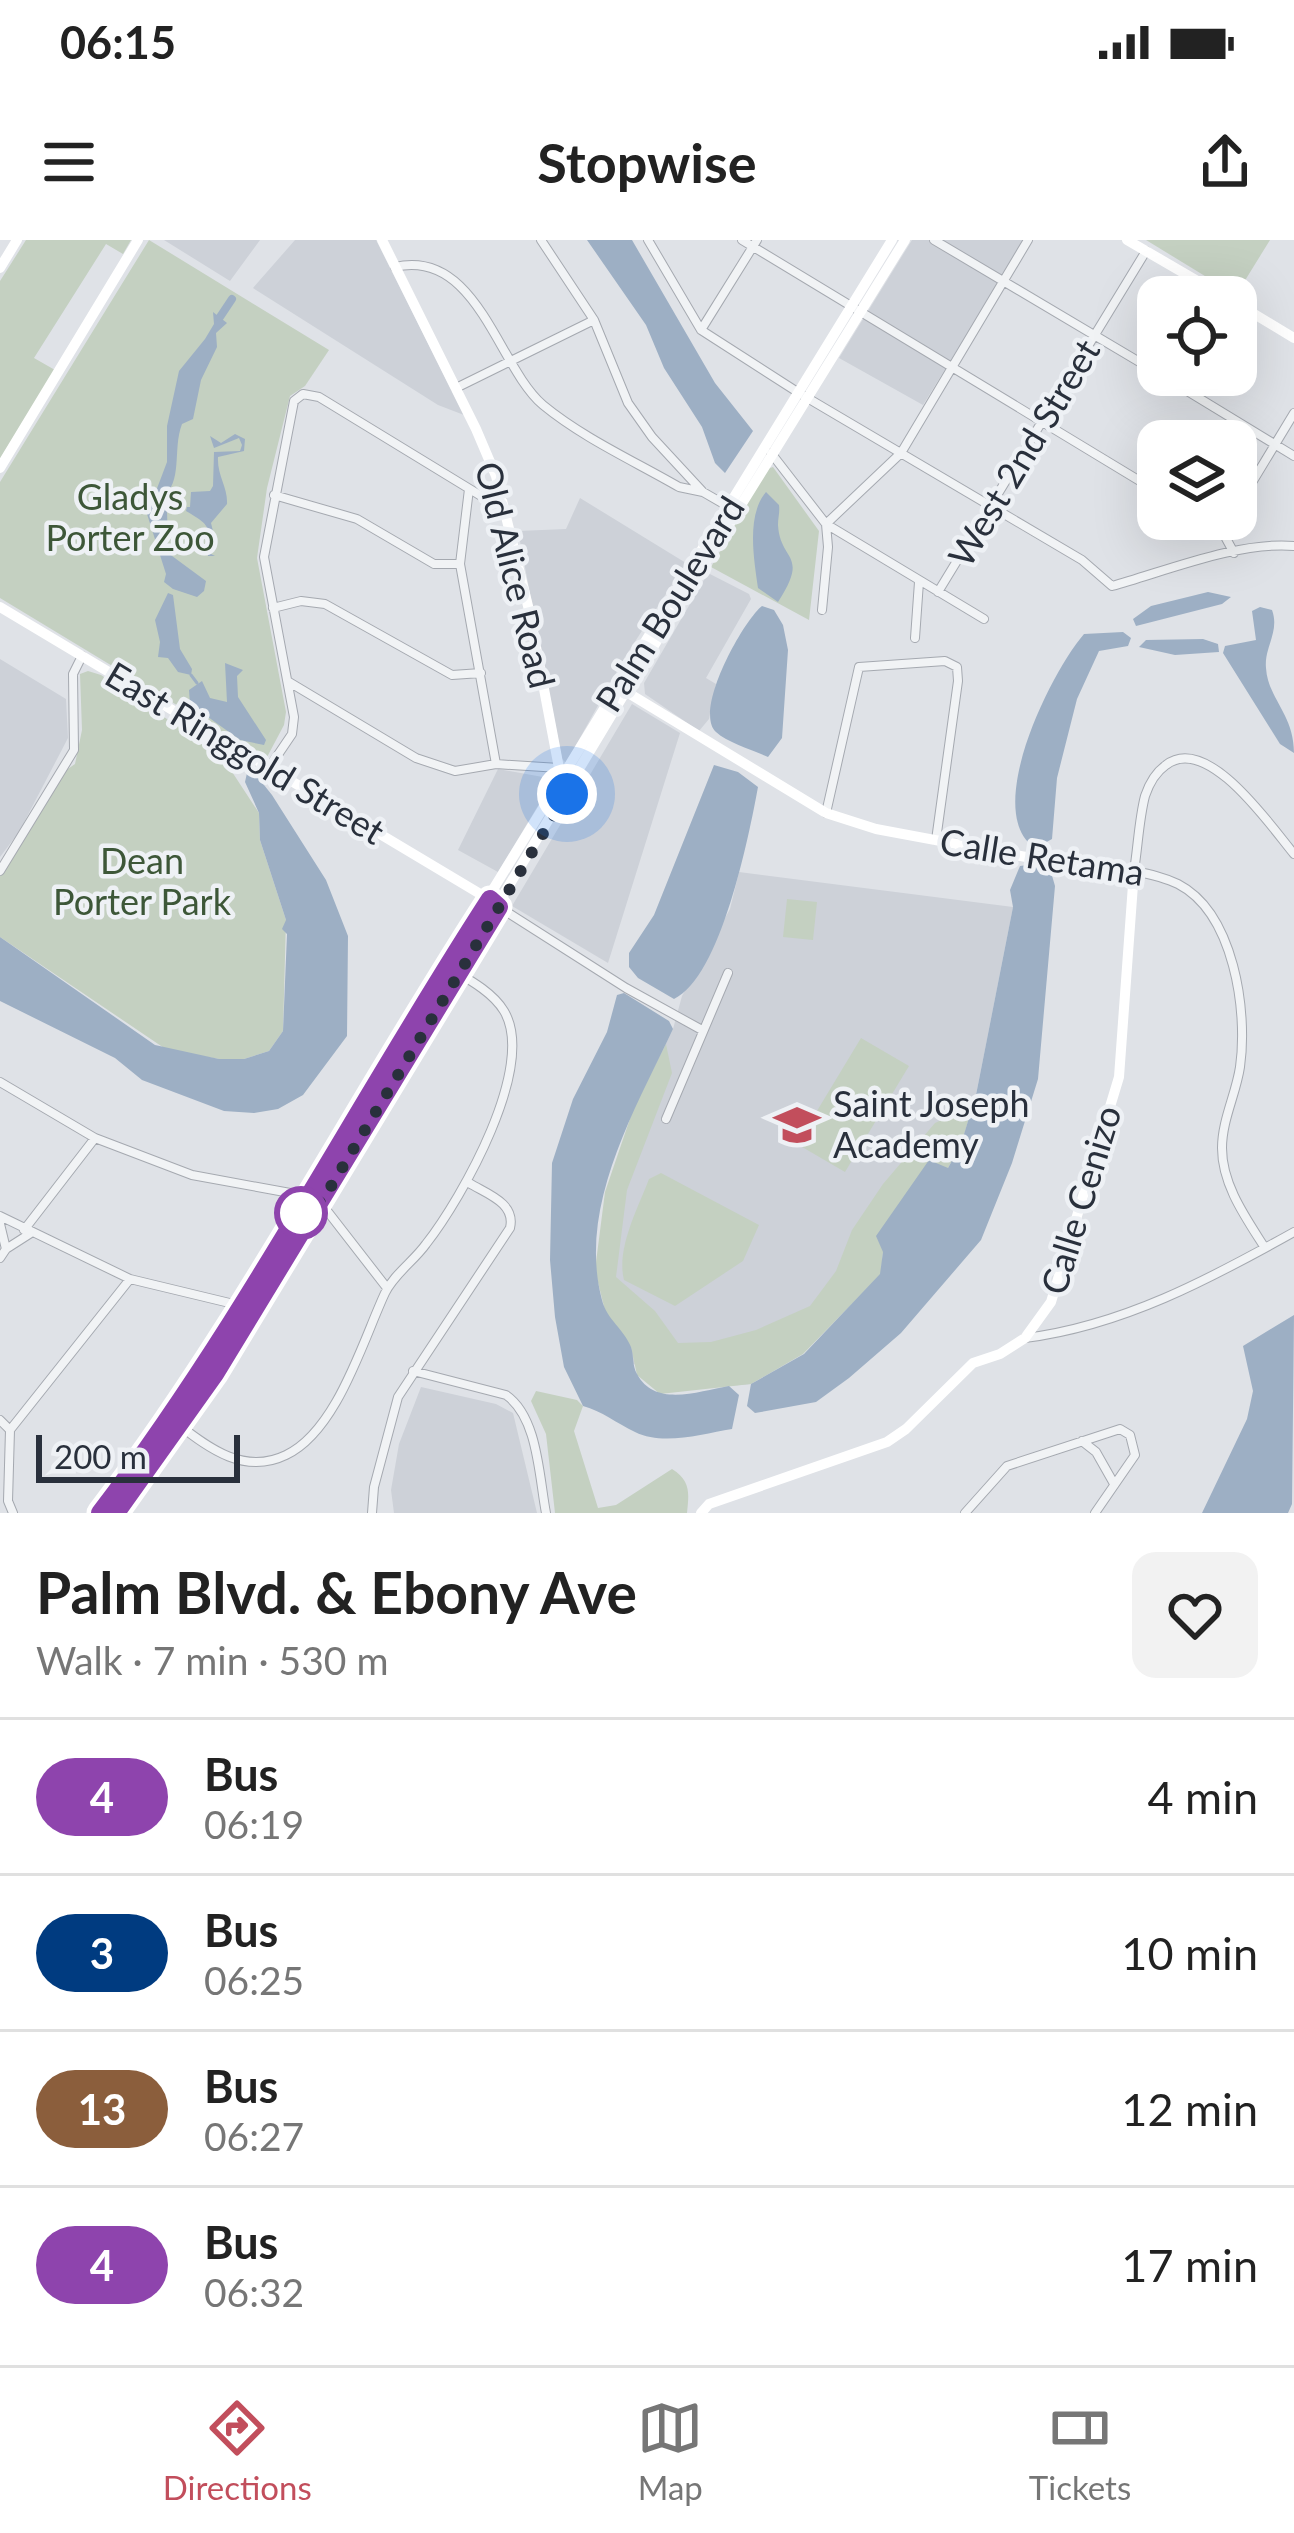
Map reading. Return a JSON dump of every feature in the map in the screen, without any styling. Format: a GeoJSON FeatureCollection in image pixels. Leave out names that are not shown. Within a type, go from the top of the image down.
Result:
{"type":"FeatureCollection","features":[{"type":"Feature","properties":{"kind":"main road"},"geometry":{"type":"LineString","coordinates":[[2,261],[17,240]]}},
{"type":"Feature","properties":{"kind":"main road"},"geometry":{"type":"LineString","coordinates":[[0,468],[139,240]]}},
{"type":"Feature","properties":{"kind":"main road","name":"Old Alice Road"},"geometry":{"type":"LineString","coordinates":[[382,240],[488,454],[568,773]]}},
{"type":"Feature","properties":{"kind":"main road","name":"Palm Boulevard"},"geometry":{"type":"LineString","coordinates":[[116,1513],[460,974],[494,903],[568,773],[770,451],[882,265],[892,240]]}},
{"type":"Feature","properties":{"kind":"main road","name":"Palm Boulevard"},"geometry":{"type":"LineString","coordinates":[[882,265],[905,240]]}},
{"type":"Feature","properties":{"kind":"main road"},"geometry":{"type":"LineString","coordinates":[[1127,240],[1189,276]]}},
{"type":"Feature","properties":{"kind":"main road"},"geometry":{"type":"LineString","coordinates":[[1257,316],[1294,338]]}},
{"type":"Feature","properties":{"kind":"main road","name":"Palm Boulevard"},"geometry":{"type":"LineString","coordinates":[[622,689],[730,508],[770,451]]}},
{"type":"Feature","properties":{"kind":"main road","name":"East Ringgold Street"},"geometry":{"type":"LineString","coordinates":[[0,607],[494,903]]}},
{"type":"Feature","properties":{"kind":"main road","name":"Calle Retama"},"geometry":{"type":"LineString","coordinates":[[622,689],[826,812],[876,829],[1134,871]]}},
{"type":"Feature","properties":{"kind":"main road","name":"Calle Cenizo"},"geometry":{"type":"LineString","coordinates":[[701,1513],[709,1504],[887,1442],[973,1363],[1000,1354],[1024,1338],[1052,1302],[1119,1077],[1134,871]]}},
{"type":"Feature","properties":{"kind":"main road","name":"Palm Boulevard"},"geometry":{"type":"LineString","coordinates":[[316,1200],[446,966],[494,903]]}},
{"type":"Feature","properties":{"kind":"main road","name":"Palm Boulevard"},"geometry":{"type":"LineString","coordinates":[[100,1513],[176,1423]]}},
{"type":"Feature","properties":{"kind":"street"},"geometry":{"type":"LineString","coordinates":[[541,240],[594,320],[628,403],[703,492],[730,508]]}},
{"type":"Feature","properties":{"kind":"street"},"geometry":{"type":"LineString","coordinates":[[648,240],[701,330],[1082,560],[1112,586],[1234,553],[1271,545],[1294,546]]}},
{"type":"Feature","properties":{"kind":"street"},"geometry":{"type":"LineString","coordinates":[[742,240],[754,243],[1137,479]]}},
{"type":"Feature","properties":{"kind":"street"},"geometry":{"type":"LineString","coordinates":[[934,240],[1137,361]]}},
{"type":"Feature","properties":{"kind":"street"},"geometry":{"type":"LineString","coordinates":[[826,524],[901,453],[1028,240]]}},
{"type":"Feature","properties":{"kind":"street"},"geometry":{"type":"LineString","coordinates":[[701,330],[754,243]]}},
{"type":"Feature","properties":{"kind":"street","name":"West 2nd Street"},"geometry":{"type":"LineString","coordinates":[[938,592],[1146,251]]}},
{"type":"Feature","properties":{"kind":"street"},"geometry":{"type":"LineString","coordinates":[[395,267],[427,268],[461,288],[493,327],[525,384],[547,408],[679,487],[703,492]]}},
{"type":"Feature","properties":{"kind":"street"},"geometry":{"type":"LineString","coordinates":[[456,388],[594,320]]}},
{"type":"Feature","properties":{"kind":"street"},"geometry":{"type":"LineString","coordinates":[[268,769],[292,734],[294,717],[264,557],[294,401],[303,394],[319,397],[491,502],[502,500]]}},
{"type":"Feature","properties":{"kind":"street"},"geometry":{"type":"LineString","coordinates":[[1195,396],[1294,456]]}},
{"type":"Feature","properties":{"kind":"street"},"geometry":{"type":"LineString","coordinates":[[1257,474],[1294,413]]}},
{"type":"Feature","properties":{"kind":"street"},"geometry":{"type":"LineString","coordinates":[[770,451],[826,524],[984,619]]}},
{"type":"Feature","properties":{"kind":"street"},"geometry":{"type":"LineString","coordinates":[[469,489],[460,564],[496,764]]}},
{"type":"Feature","properties":{"kind":"street"},"geometry":{"type":"LineString","coordinates":[[274,495],[357,519],[434,564],[460,564]]}},
{"type":"Feature","properties":{"kind":"street"},"geometry":{"type":"LineString","coordinates":[[821,610],[826,524]]}},
{"type":"Feature","properties":{"kind":"street"},"geometry":{"type":"LineString","coordinates":[[1227,540],[1234,553]]}},
{"type":"Feature","properties":{"kind":"street"},"geometry":{"type":"LineString","coordinates":[[915,638],[919,581]]}},
{"type":"Feature","properties":{"kind":"street"},"geometry":{"type":"LineString","coordinates":[[273,608],[301,601],[325,604],[452,675],[481,673]]}},
{"type":"Feature","properties":{"kind":"street"},"geometry":{"type":"LineString","coordinates":[[0,871],[74,750],[72,680],[83,655]]}},
{"type":"Feature","properties":{"kind":"street"},"geometry":{"type":"LineString","coordinates":[[826,812],[859,667],[945,661],[957,667],[958,681],[936,840]]}},
{"type":"Feature","properties":{"kind":"street"},"geometry":{"type":"LineString","coordinates":[[289,682],[416,758],[454,771],[496,764],[568,773]]}},
{"type":"Feature","properties":{"kind":"street","name":"Calle Cenizo"},"geometry":{"type":"LineString","coordinates":[[1134,871],[1146,793],[1156,773],[1172,760],[1202,759],[1228,779],[1294,854]]}},
{"type":"Feature","properties":{"kind":"street","name":"Calle Retama"},"geometry":{"type":"LineString","coordinates":[[1134,871],[1180,885],[1197,898],[1226,941],[1239,993],[1243,1040],[1222,1149],[1226,1176],[1265,1248]]}},
{"type":"Feature","properties":{"kind":"street"},"geometry":{"type":"LineString","coordinates":[[494,903],[701,1030]]}},
{"type":"Feature","properties":{"kind":"street"},"geometry":{"type":"LineString","coordinates":[[176,1423],[214,1452],[251,1462],[276,1459],[299,1447],[326,1414],[361,1354],[387,1288],[424,1247],[469,1183],[487,1144],[515,1045],[502,1008],[446,966]]}},
{"type":"Feature","properties":{"kind":"street"},"geometry":{"type":"LineString","coordinates":[[665,1119],[728,974]]}},
{"type":"Feature","properties":{"kind":"street"},"geometry":{"type":"LineString","coordinates":[[0,1082],[95,1138],[192,1175],[316,1200],[387,1288]]}},
{"type":"Feature","properties":{"kind":"street"},"geometry":{"type":"LineString","coordinates":[[3,1253],[27,1232],[95,1138]]}},
{"type":"Feature","properties":{"kind":"street"},"geometry":{"type":"LineString","coordinates":[[372,1513],[398,1396],[498,1252],[513,1219],[508,1207],[469,1183]]}},
{"type":"Feature","properties":{"kind":"street"},"geometry":{"type":"LineString","coordinates":[[3,1253],[0,1220],[130,1279],[249,1308]]}},
{"type":"Feature","properties":{"kind":"street"},"geometry":{"type":"LineString","coordinates":[[1024,1338],[1059,1334],[1189,1289],[1294,1232]]}},
{"type":"Feature","properties":{"kind":"street"},"geometry":{"type":"LineString","coordinates":[[13,1513],[8,1501],[10,1430],[130,1279]]}},
{"type":"Feature","properties":{"kind":"street"},"geometry":{"type":"LineString","coordinates":[[412,1371],[506,1395],[517,1403],[527,1423],[546,1513]]}},
{"type":"Feature","properties":{"kind":"street"},"geometry":{"type":"LineString","coordinates":[[0,1420],[10,1430]]}},
{"type":"Feature","properties":{"kind":"street"},"geometry":{"type":"LineString","coordinates":[[964,1513],[1007,1466],[1120,1429],[1130,1435],[1135,1455],[1095,1513]]}},
{"type":"Feature","properties":{"kind":"street"},"geometry":{"type":"LineString","coordinates":[[1082,1441],[1096,1452],[1113,1482]]}},
{"type":"Feature","properties":{"kind":"shaded area"},"geometry":{"type":"Polygon","coordinates":[[[164,240],[260,240],[230,281],[164,240]]]}},
{"type":"Feature","properties":{"kind":"shaded area"},"geometry":{"type":"Polygon","coordinates":[[[295,240],[376,240],[464,415],[438,405],[253,288],[295,240]]]}},
{"type":"Feature","properties":{"kind":"shaded area"},"geometry":{"type":"Polygon","coordinates":[[[912,240],[1025,240],[923,405],[839,358],[912,240]]]}},
{"type":"Feature","properties":{"kind":"shaded area"},"geometry":{"type":"Polygon","coordinates":[[[580,498],[686,563],[625,657],[566,763],[518,531],[566,529],[580,498]]]}},
{"type":"Feature","properties":{"kind":"shaded area"},"geometry":{"type":"Polygon","coordinates":[[[708,573],[751,599],[706,678],[716,684],[709,719],[699,731],[645,694],[644,683],[708,573]]]}},
{"type":"Feature","properties":{"kind":"shaded area"},"geometry":{"type":"Polygon","coordinates":[[[0,659],[66,699],[68,738],[19,832],[0,857],[0,659]]]}},
{"type":"Feature","properties":{"kind":"shaded area"},"geometry":{"type":"Polygon","coordinates":[[[632,704],[680,733],[608,963],[512,906],[632,704]]]}},
{"type":"Feature","properties":{"kind":"shaded area"},"geometry":{"type":"Polygon","coordinates":[[[498,769],[554,779],[498,872],[458,850],[498,769]]]}},
{"type":"Feature","properties":{"kind":"shaded area","name":"Saint Joseph Academy"},"geometry":{"type":"Polygon","coordinates":[[[739,872],[1013,907],[976,1095],[961,1144],[751,1384],[729,1386],[633,1364],[606,1315],[634,1107],[673,1029],[682,996],[730,909],[739,872]]]}},
{"type":"Feature","properties":{"kind":"shaded area"},"geometry":{"type":"Polygon","coordinates":[[[421,1387],[496,1404],[513,1413],[537,1513],[394,1513],[391,1490],[399,1444],[421,1387]]]}},
{"type":"Feature","properties":{"kind":"green space"},"geometry":{"type":"Polygon","coordinates":[[[26,240],[131,240],[123,254],[106,244],[34,358],[55,370],[0,459],[0,281],[26,240]]]}},
{"type":"Feature","properties":{"kind":"green space","name":"Gladys Porter Zoo"},"geometry":{"type":"Polygon","coordinates":[[[149,240],[329,350],[305,386],[290,396],[267,488],[257,558],[286,712],[266,759],[0,598],[0,482],[149,240]]]}},
{"type":"Feature","properties":{"kind":"green space"},"geometry":{"type":"Polygon","coordinates":[[[1146,240],[1270,240],[1248,276],[1205,276],[1146,240]]]}},
{"type":"Feature","properties":{"kind":"green space"},"geometry":{"type":"Polygon","coordinates":[[[773,467],[819,531],[809,620],[711,567],[767,469],[773,467]]]}},
{"type":"Feature","properties":{"kind":"green space","name":"Dean Porter Park"},"geometry":{"type":"Polygon","coordinates":[[[88,671],[221,755],[259,813],[260,840],[286,920],[283,1031],[269,1051],[244,1059],[219,1059],[167,1050],[0,937],[0,871],[62,773],[75,764],[82,730],[80,674],[88,671]]]}},
{"type":"Feature","properties":{"kind":"green space"},"geometry":{"type":"Polygon","coordinates":[[[787,899],[817,902],[813,940],[783,937],[787,899]]]}},
{"type":"Feature","properties":{"kind":"green space"},"geometry":{"type":"Polygon","coordinates":[[[861,1038],[909,1066],[845,1172],[797,1144],[861,1038]]]}},
{"type":"Feature","properties":{"kind":"green space"},"geometry":{"type":"Polygon","coordinates":[[[666,1044],[672,1073],[627,1190],[616,1277],[655,1311],[678,1343],[711,1342],[756,1330],[810,1306],[836,1271],[852,1230],[883,1184],[935,1123],[973,1105],[948,1168],[883,1252],[881,1274],[803,1354],[751,1384],[660,1394],[637,1375],[631,1347],[606,1315],[595,1270],[605,1192],[634,1107],[666,1044]]]}},
{"type":"Feature","properties":{"kind":"green space"},"geometry":{"type":"Polygon","coordinates":[[[661,1173],[759,1225],[743,1261],[675,1306],[624,1280],[622,1268],[625,1242],[639,1203],[649,1179],[661,1173]]]}},
{"type":"Feature","properties":{"kind":"green space"},"geometry":{"type":"Polygon","coordinates":[[[536,1391],[577,1400],[583,1406],[574,1431],[598,1508],[616,1505],[672,1469],[687,1488],[687,1513],[555,1513],[546,1434],[531,1401],[536,1391]]]}},
{"type":"Feature","properties":{"kind":"water"},"geometry":{"type":"Polygon","coordinates":[[[587,240],[632,240],[715,383],[753,431],[725,473],[715,463],[702,427],[664,368],[646,325],[587,240]]]}},
{"type":"Feature","properties":{"kind":"water"},"geometry":{"type":"Polygon","coordinates":[[[213,312],[227,323],[216,333],[217,347],[201,380],[193,419],[182,424],[173,484],[161,499],[153,499],[167,462],[167,426],[179,371],[214,324],[213,312]]]}},
{"type":"Feature","properties":{"kind":"water"},"geometry":{"type":"Polygon","coordinates":[[[235,434],[245,439],[244,451],[218,457],[227,504],[211,523],[211,554],[215,556],[208,556],[207,528],[186,511],[191,492],[210,491],[213,486],[214,452],[240,451],[242,445],[239,438],[214,448],[210,436],[221,443],[235,434]]]}},
{"type":"Feature","properties":{"kind":"water"},"geometry":{"type":"Polygon","coordinates":[[[766,492],[779,505],[780,537],[793,566],[778,602],[758,588],[755,564],[754,525],[766,492]]]}},
{"type":"Feature","properties":{"kind":"water"},"geometry":{"type":"Polygon","coordinates":[[[149,505],[167,509],[168,553],[206,581],[197,597],[164,582],[166,574],[147,514],[149,505]]]}},
{"type":"Feature","properties":{"kind":"water"},"geometry":{"type":"Polygon","coordinates":[[[1208,592],[1231,597],[1222,604],[1136,626],[1133,619],[1151,606],[1208,592]]]}},
{"type":"Feature","properties":{"kind":"water"},"geometry":{"type":"Polygon","coordinates":[[[168,593],[173,595],[180,649],[191,675],[178,672],[168,658],[158,657],[155,620],[168,593]]]}},
{"type":"Feature","properties":{"kind":"water"},"geometry":{"type":"Polygon","coordinates":[[[762,606],[774,610],[783,625],[788,650],[782,738],[768,757],[721,736],[711,721],[723,667],[762,606]]]}},
{"type":"Feature","properties":{"kind":"water"},"geometry":{"type":"Polygon","coordinates":[[[1272,610],[1274,618],[1266,668],[1290,728],[1294,753],[1280,744],[1223,653],[1225,646],[1256,640],[1252,611],[1272,610]]]}},
{"type":"Feature","properties":{"kind":"water"},"geometry":{"type":"Polygon","coordinates":[[[1123,632],[1131,638],[1128,646],[1099,651],[1077,699],[1057,778],[1052,839],[1043,844],[1028,842],[1018,822],[1015,797],[1029,736],[1042,705],[1084,634],[1123,632]]]}},
{"type":"Feature","properties":{"kind":"water"},"geometry":{"type":"Polygon","coordinates":[[[1203,639],[1218,644],[1219,652],[1175,655],[1139,647],[1146,640],[1203,639]]]}},
{"type":"Feature","properties":{"kind":"water"},"geometry":{"type":"Polygon","coordinates":[[[225,663],[243,670],[237,676],[238,697],[266,740],[264,745],[240,740],[190,704],[189,690],[202,681],[210,698],[227,702],[225,663]]]}},
{"type":"Feature","properties":{"kind":"water"},"geometry":{"type":"Polygon","coordinates":[[[714,765],[738,772],[758,787],[740,870],[719,935],[691,986],[674,999],[638,978],[629,967],[629,953],[654,915],[714,765]]]}},
{"type":"Feature","properties":{"kind":"water"},"geometry":{"type":"Polygon","coordinates":[[[247,773],[256,775],[272,795],[326,880],[348,936],[347,1036],[303,1095],[278,1109],[254,1113],[224,1111],[142,1080],[115,1058],[0,1001],[0,937],[155,1045],[219,1059],[244,1059],[269,1051],[283,1031],[287,934],[282,929],[286,920],[260,840],[259,813],[245,782],[247,773]]]}},
{"type":"Feature","properties":{"kind":"water"},"geometry":{"type":"Polygon","coordinates":[[[1035,864],[1051,872],[1055,886],[1038,1079],[981,1240],[901,1333],[849,1378],[816,1402],[755,1413],[747,1406],[751,1384],[804,1354],[880,1274],[883,1252],[876,1236],[929,1160],[948,1168],[961,1144],[976,1095],[1013,907],[1010,890],[1020,866],[1035,864]]]}},
{"type":"Feature","properties":{"kind":"water"},"geometry":{"type":"Polygon","coordinates":[[[624,993],[669,1021],[673,1029],[627,1126],[603,1195],[596,1265],[602,1300],[628,1341],[635,1371],[645,1384],[678,1395],[729,1386],[739,1395],[732,1429],[683,1438],[646,1436],[583,1406],[564,1367],[550,1260],[552,1163],[573,1099],[607,1032],[617,995],[624,993]]]}},
{"type":"Feature","properties":{"kind":"water"},"geometry":{"type":"Polygon","coordinates":[[[1294,1315],[1292,1504],[1288,1513],[1202,1513],[1247,1419],[1253,1391],[1243,1346],[1294,1315]]]}},
{"type":"Feature","properties":{"kind":"waterway"},"geometry":{"type":"LineString","coordinates":[[220,317],[232,299]]}},
{"type":"Feature","properties":{"kind":"waterway"},"geometry":{"type":"LineString","coordinates":[[191,675],[197,683]]}},
{"type":"Feature","properties":{"kind":"bus line","name":"4"},"geometry":{"type":"LineString","coordinates":[[100,1513],[188,1394],[490,899],[499,907],[321,1203],[181,1427],[116,1513]]}},
{"type":"Feature","properties":{"kind":"place","name":"Saint Joseph Academy"},"geometry":{"type":"Point","coordinates":[797,1125]}},
{"type":"Feature","properties":{"kind":"route"},"geometry":{"type":"LineString","coordinates":[[301,1213],[291,1228],[312,1197],[321,1203],[567,794]]}}]}
